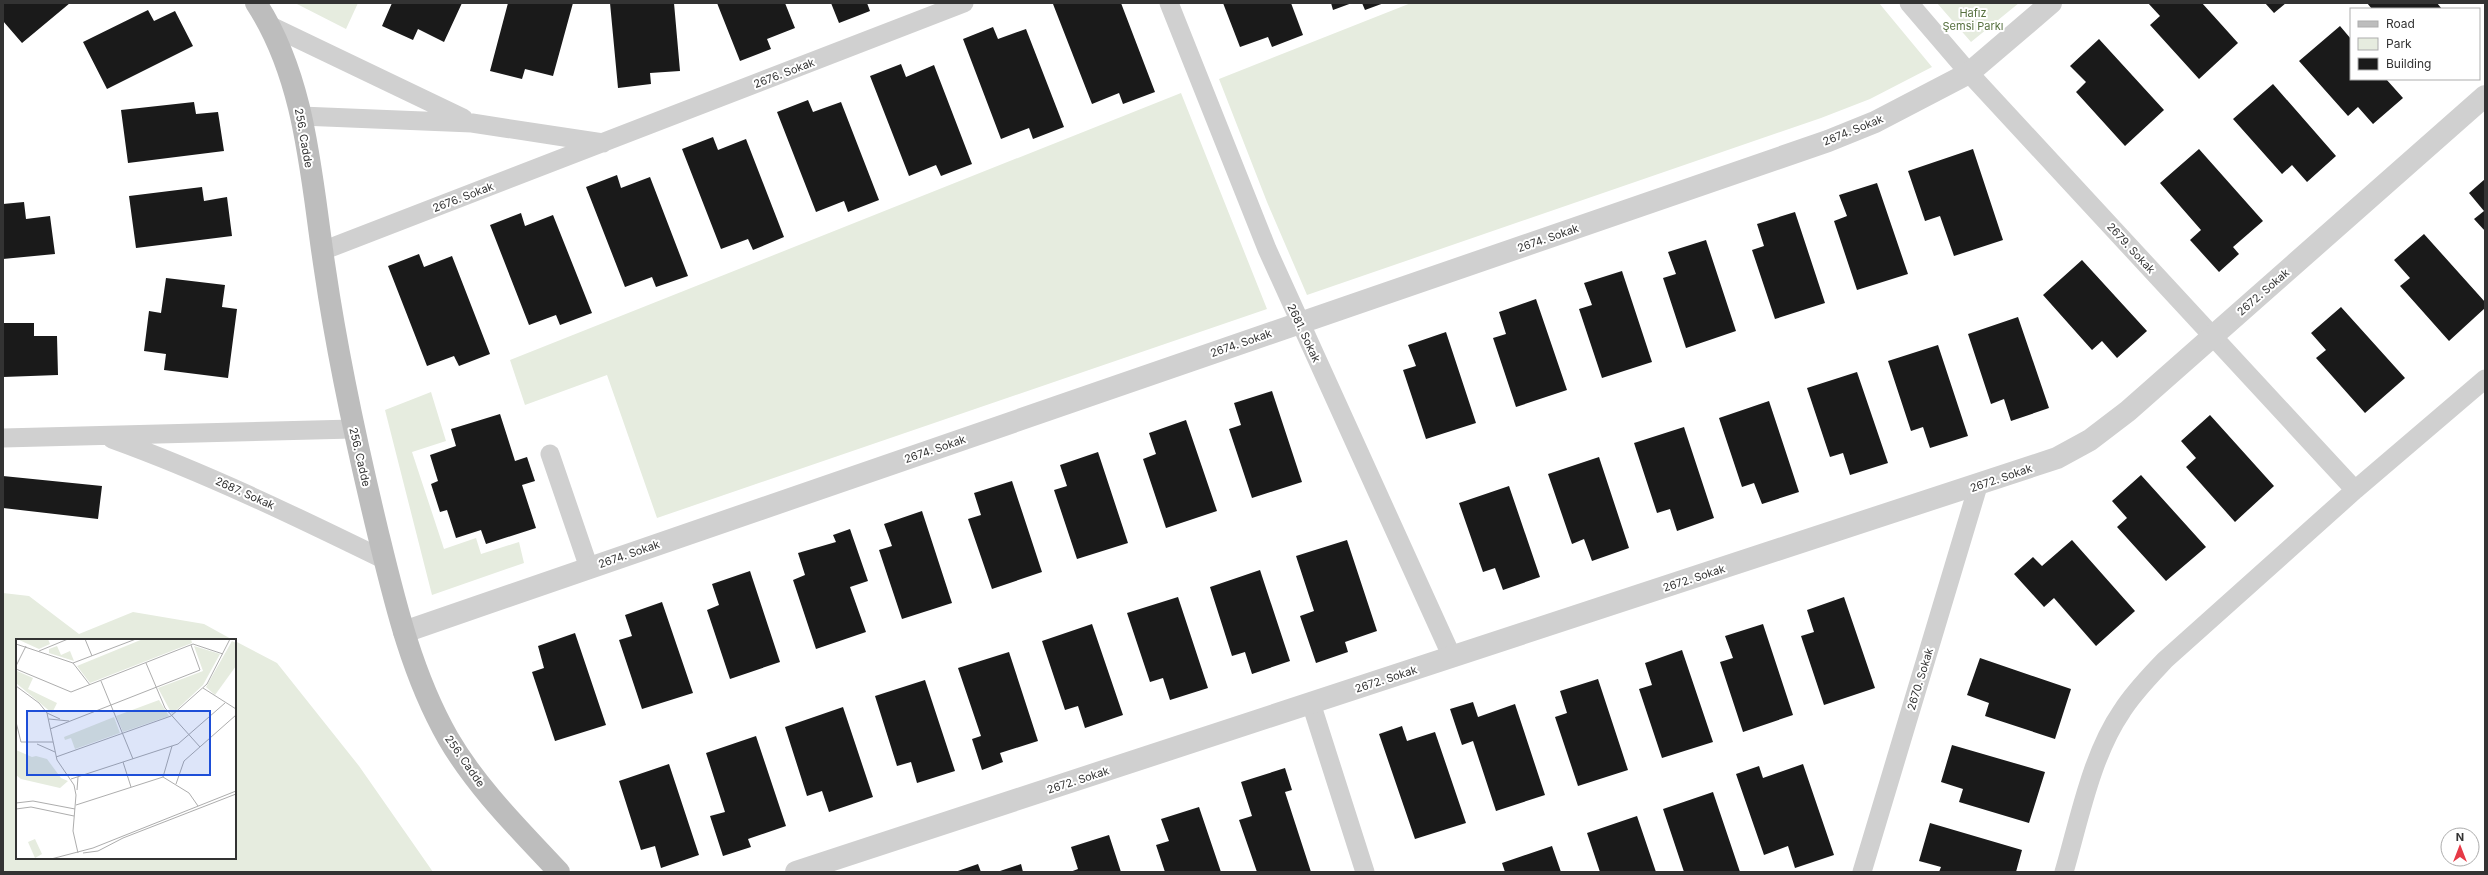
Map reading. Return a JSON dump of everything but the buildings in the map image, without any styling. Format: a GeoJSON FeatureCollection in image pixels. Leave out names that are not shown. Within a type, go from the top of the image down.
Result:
{"type":"FeatureCollection","features":[{"type":"Feature","properties":{"kind":"street","name":"256. Cadde"},"geometry":{"type":"LineString","coordinates":[[256,3],[271,26],[288,66],[301,116],[322,251],[353,429],[385,560],[404,632],[418,676],[433,710],[450,741],[500,807],[559,872]]}},
{"type":"Feature","properties":{"kind":"street","name":"2674. Sokak"},"geometry":{"type":"LineString","coordinates":[[404,632],[1828,141],[1875,122],[1969,72],[2051,3]]}},
{"type":"Feature","properties":{"kind":"street","name":"2672. Sokak"},"geometry":{"type":"LineString","coordinates":[[796,872],[1978,486],[2057,458],[2090,440],[2128,411],[2485,96]]}},
{"type":"Feature","properties":{"kind":"lane","name":"2676. Sokak"},"geometry":{"type":"LineString","coordinates":[[322,251],[964,3]]}},
{"type":"Feature","properties":{"kind":"lane","name":"2681. Sokak"},"geometry":{"type":"LineString","coordinates":[[1169,3],[1267,249],[1452,657]]}},
{"type":"Feature","properties":{"kind":"lane","name":"2679. Sokak"},"geometry":{"type":"LineString","coordinates":[[1909,3],[1969,72],[2355,490]]}},
{"type":"Feature","properties":{"kind":"lane","name":"2676. Sokak"},"geometry":{"type":"LineString","coordinates":[[271,26],[472,123]]}},
{"type":"Feature","properties":{"kind":"lane","name":"2676. Sokak"},"geometry":{"type":"LineString","coordinates":[[301,116],[472,123],[604,143]]}},
{"type":"Feature","properties":{"kind":"lane"},"geometry":{"type":"LineString","coordinates":[[2064,872],[2082,807],[2105,742],[2121,712],[2141,686],[2165,660],[2355,490],[2485,379]]}},
{"type":"Feature","properties":{"kind":"lane","name":"2687. Sokak"},"geometry":{"type":"LineString","coordinates":[[3,438],[353,429]]}},
{"type":"Feature","properties":{"kind":"lane","name":"2687. Sokak"},"geometry":{"type":"LineString","coordinates":[[101,435],[175,462],[233,486],[385,560]]}},
{"type":"Feature","properties":{"kind":"lane"},"geometry":{"type":"LineString","coordinates":[[550,454],[589,568]]}},
{"type":"Feature","properties":{"kind":"lane","name":"2670. Sokak"},"geometry":{"type":"LineString","coordinates":[[1862,872],[1978,486]]}},
{"type":"Feature","properties":{"kind":"lane"},"geometry":{"type":"LineString","coordinates":[[1311,703],[1365,872]]}},
{"type":"Feature","properties":{"kind":"green space"},"geometry":{"type":"Polygon","coordinates":[[[295,3],[358,3],[346,29],[295,3]]]}},
{"type":"Feature","properties":{"kind":"green space"},"geometry":{"type":"Polygon","coordinates":[[[1411,3],[1879,3],[1932,67],[1870,99],[1821,118],[1307,295],[1267,202],[1219,79],[1411,3]]]}},
{"type":"Feature","properties":{"kind":"green space","name":"Hafız Şemsi Parkı"},"geometry":{"type":"Polygon","coordinates":[[[1937,3],[2019,3],[1971,42],[1937,3]]]}},
{"type":"Feature","properties":{"kind":"green space"},"geometry":{"type":"Polygon","coordinates":[[[1181,93],[1267,309],[657,518],[607,375],[525,405],[510,360],[1181,93]]]}},
{"type":"Feature","properties":{"kind":"green space"},"geometry":{"type":"Polygon","coordinates":[[[431,392],[446,441],[412,452],[444,549],[476,538],[481,554],[519,542],[524,563],[432,595],[385,410],[431,392]]]}},
{"type":"Feature","properties":{"kind":"green space"},"geometry":{"type":"Polygon","coordinates":[[[3,593],[29,596],[79,634],[133,612],[204,624],[231,639],[16,639],[16,859],[236,859],[236,642],[277,663],[359,766],[433,872],[3,872],[3,593]]]}}]}
